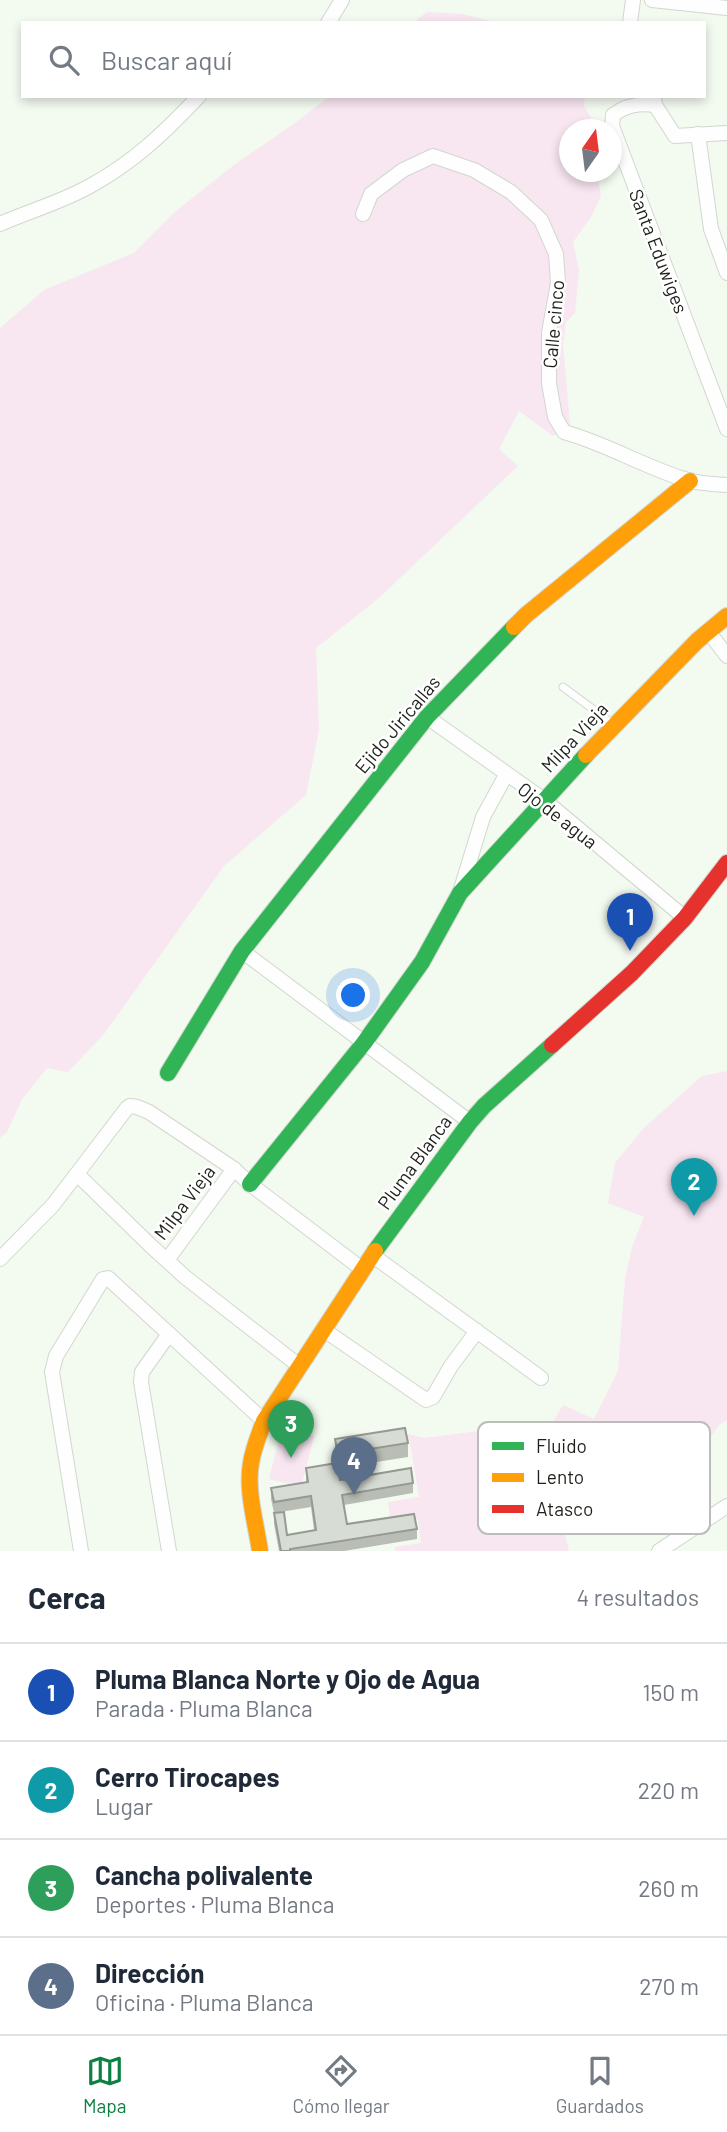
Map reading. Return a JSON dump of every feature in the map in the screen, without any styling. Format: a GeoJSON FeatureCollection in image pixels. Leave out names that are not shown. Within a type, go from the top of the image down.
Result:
{"type":"FeatureCollection","features":[{"type":"Feature","properties":{"kind":"street"},"geometry":{"type":"LineString","coordinates":[[329,21],[342,0]]}},
{"type":"Feature","properties":{"kind":"street"},"geometry":{"type":"LineString","coordinates":[[630,21],[633,0]]}},
{"type":"Feature","properties":{"kind":"street"},"geometry":{"type":"LineString","coordinates":[[652,0],[727,8]]}},
{"type":"Feature","properties":{"kind":"street"},"geometry":{"type":"LineString","coordinates":[[0,224],[88,188],[120,168],[160,137],[197,98]]}},
{"type":"Feature","properties":{"kind":"street"},"geometry":{"type":"LineString","coordinates":[[654,101],[675,136],[727,133]]}},
{"type":"Feature","properties":{"kind":"street","name":"Santa Eduwiges"},"geometry":{"type":"LineString","coordinates":[[654,101],[621,109],[613,115],[611,126],[727,429]]}},
{"type":"Feature","properties":{"kind":"street"},"geometry":{"type":"LineString","coordinates":[[698,134],[711,229],[727,273]]}},
{"type":"Feature","properties":{"kind":"street","name":"Calle cinco"},"geometry":{"type":"LineString","coordinates":[[363,214],[371,194],[403,170],[433,156],[474,170],[511,192],[541,220],[556,254],[558,283],[549,333],[549,383],[555,417],[564,432],[588,439],[690,481]]}},
{"type":"Feature","properties":{"kind":"street"},"geometry":{"type":"LineString","coordinates":[[690,481],[727,485]]}},
{"type":"Feature","properties":{"kind":"street","name":"Ejido Jiricallas"},"geometry":{"type":"LineString","coordinates":[[168,1073],[242,951],[427,717],[526,615],[690,481]]}},
{"type":"Feature","properties":{"kind":"street","name":"Milpa Vieja"},"geometry":{"type":"LineString","coordinates":[[460,894],[614,725],[708,631],[727,616]]}},
{"type":"Feature","properties":{"kind":"street"},"geometry":{"type":"LineString","coordinates":[[708,631],[727,656]]}},
{"type":"Feature","properties":{"kind":"street","name":"Ojo de agua"},"geometry":{"type":"LineString","coordinates":[[427,717],[544,800],[685,918]]}},
{"type":"Feature","properties":{"kind":"street","name":"Milpa Vieja"},"geometry":{"type":"LineString","coordinates":[[250,1184],[363,1042],[422,962],[460,894],[483,817],[506,775]]}},
{"type":"Feature","properties":{"kind":"street","name":"Pluma Blanca"},"geometry":{"type":"LineString","coordinates":[[260,1551],[250,1484],[253,1451],[264,1421],[281,1401],[298,1365],[362,1269],[484,1105],[632,973],[685,918],[727,863]]}},
{"type":"Feature","properties":{"kind":"street"},"geometry":{"type":"LineString","coordinates":[[242,951],[470,1122]]}},
{"type":"Feature","properties":{"kind":"street"},"geometry":{"type":"LineString","coordinates":[[0,1259],[53,1205],[130,1106],[149,1112],[234,1169],[362,1269]]}},
{"type":"Feature","properties":{"kind":"street","name":"Milpa Vieja"},"geometry":{"type":"LineString","coordinates":[[167,1260],[234,1169]]}},
{"type":"Feature","properties":{"kind":"street"},"geometry":{"type":"LineString","coordinates":[[77,1174],[167,1260],[298,1365]]}},
{"type":"Feature","properties":{"kind":"street"},"geometry":{"type":"LineString","coordinates":[[372,1255],[541,1378]]}},
{"type":"Feature","properties":{"kind":"street"},"geometry":{"type":"LineString","coordinates":[[81,1551],[52,1372],[55,1356],[102,1280],[108,1278],[264,1421]]}},
{"type":"Feature","properties":{"kind":"street"},"geometry":{"type":"LineString","coordinates":[[324,1329],[426,1400],[433,1397],[451,1366],[477,1331]]}},
{"type":"Feature","properties":{"kind":"street"},"geometry":{"type":"LineString","coordinates":[[169,1334],[142,1372],[141,1382],[169,1551]]}},
{"type":"Feature","properties":{"kind":"street"},"geometry":{"type":"LineString","coordinates":[[710,1517],[727,1506]]}},
{"type":"Feature","properties":{"kind":"street"},"geometry":{"type":"LineString","coordinates":[[659,1551],[685,1534]]}},
{"type":"Feature","properties":{"kind":"lane"},"geometry":{"type":"LineString","coordinates":[[563,687],[614,725]]}},
{"type":"Feature","properties":{"kind":"shaded area"},"geometry":{"type":"Polygon","coordinates":[[[427,12],[462,14],[490,21],[416,21],[427,12]]]}},
{"type":"Feature","properties":{"kind":"shaded area"},"geometry":{"type":"Polygon","coordinates":[[[327,98],[585,98],[584,106],[592,119],[559,119],[559,182],[599,182],[601,196],[591,217],[573,242],[579,270],[575,313],[566,322],[563,344],[570,424],[553,436],[519,411],[499,449],[518,466],[379,598],[316,648],[319,730],[306,795],[224,866],[104,1034],[68,1072],[47,1068],[22,1099],[7,1132],[0,1138],[0,328],[44,290],[134,253],[176,211],[234,165],[327,98]]]}},
{"type":"Feature","properties":{"kind":"shaded area"},"geometry":{"type":"Polygon","coordinates":[[[727,1071],[727,1420],[719,1425],[710,1438],[710,1422],[553,1422],[563,1405],[594,1419],[618,1371],[625,1279],[632,1247],[644,1217],[608,1203],[615,1163],[643,1129],[702,1076],[727,1071]]]}},
{"type":"Feature","properties":{"kind":"shaded area"},"geometry":{"type":"Polygon","coordinates":[[[282,1428],[314,1436],[301,1487],[269,1479],[282,1428]]]}},
{"type":"Feature","properties":{"kind":"shaded area"},"geometry":{"type":"Polygon","coordinates":[[[478,1431],[478,1534],[565,1534],[569,1550],[395,1551],[395,1547],[421,1543],[418,1520],[391,1524],[388,1502],[419,1497],[410,1442],[405,1442],[408,1434],[424,1438],[478,1431]]]}},
{"type":"Feature","properties":{"kind":"building"},"geometry":{"type":"Polygon","coordinates":[[[405,1428],[408,1443],[338,1454],[335,1439],[405,1428]]]}},
{"type":"Feature","properties":{"kind":"building"},"geometry":{"type":"Polygon","coordinates":[[[337,1463],[340,1480],[411,1468],[413,1483],[342,1495],[347,1524],[414,1514],[417,1529],[281,1551],[274,1513],[284,1512],[287,1535],[316,1530],[311,1496],[274,1502],[271,1488],[308,1482],[306,1468],[337,1463]]]}},
{"type":"Feature","properties":{"kind":"traffic: fast"},"geometry":{"type":"LineString","coordinates":[[168,1073],[242,951],[427,717],[514,627]]}},
{"type":"Feature","properties":{"kind":"traffic: fast"},"geometry":{"type":"LineString","coordinates":[[250,1184],[364,1043],[422,962],[460,893],[586,755]]}},
{"type":"Feature","properties":{"kind":"traffic: fast"},"geometry":{"type":"LineString","coordinates":[[375,1251],[470,1122],[552,1045]]}},
{"type":"Feature","properties":{"kind":"traffic: slow"},"geometry":{"type":"LineString","coordinates":[[514,627],[690,481]]}},
{"type":"Feature","properties":{"kind":"traffic: slow"},"geometry":{"type":"LineString","coordinates":[[586,755],[697,641],[727,616]]}},
{"type":"Feature","properties":{"kind":"traffic: slow"},"geometry":{"type":"LineString","coordinates":[[260,1551],[250,1474],[253,1452],[264,1421],[375,1251]]}},
{"type":"Feature","properties":{"kind":"traffic: jam"},"geometry":{"type":"LineString","coordinates":[[552,1045],[632,973],[685,918],[727,863]]}},
{"type":"Feature","properties":{"kind":"place","name":"Pluma Blanca Norte y Ojo de Agua"},"geometry":{"type":"Point","coordinates":[630,951]}},
{"type":"Feature","properties":{"kind":"place","name":"Cerro Tirocapes"},"geometry":{"type":"Point","coordinates":[694,1216]}},
{"type":"Feature","properties":{"kind":"place","name":"Cancha polivalente"},"geometry":{"type":"Point","coordinates":[291,1458]}},
{"type":"Feature","properties":{"kind":"place","name":"Dirección"},"geometry":{"type":"Point","coordinates":[354,1495]}}]}
